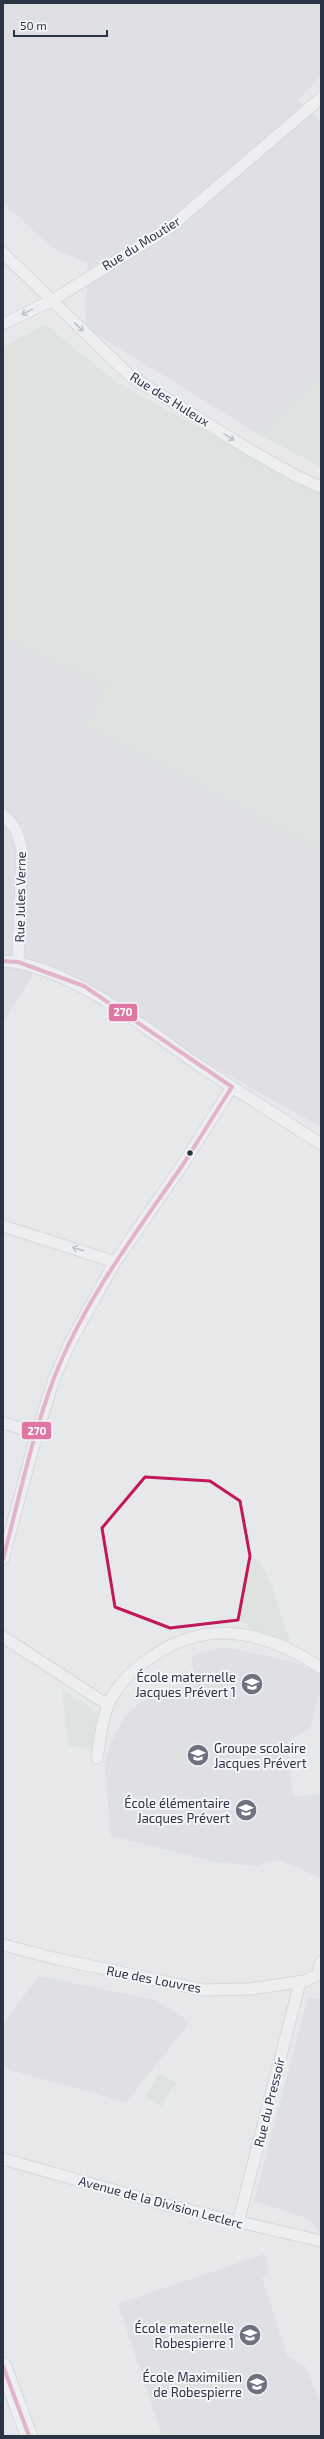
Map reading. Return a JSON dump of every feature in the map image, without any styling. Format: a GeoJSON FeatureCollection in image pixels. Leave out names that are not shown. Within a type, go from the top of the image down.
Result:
{"type":"FeatureCollection","features":[{"type":"Feature","properties":{"kind":"street","name":"Rue du Moutier"},"geometry":{"type":"LineString","coordinates":[[3,324],[51,300],[169,228],[321,98]]}},
{"type":"Feature","properties":{"kind":"street","name":"Rue des Huleux"},"geometry":{"type":"LineString","coordinates":[[3,253],[130,375],[250,450],[296,476],[321,487]]}},
{"type":"Feature","properties":{"kind":"street","name":"Rue Jules Verne"},"geometry":{"type":"LineString","coordinates":[[3,815],[19,833],[22,851],[18,962]]}},
{"type":"Feature","properties":{"kind":"street"},"geometry":{"type":"LineString","coordinates":[[3,961],[18,962],[84,986],[232,1087],[321,1144]]}},
{"type":"Feature","properties":{"kind":"street"},"geometry":{"type":"LineString","coordinates":[[3,1559],[37,1433],[54,1379],[69,1345],[115,1262],[182,1164],[232,1087]]}},
{"type":"Feature","properties":{"kind":"street"},"geometry":{"type":"LineString","coordinates":[[3,1226],[115,1262]]}},
{"type":"Feature","properties":{"kind":"street"},"geometry":{"type":"LineString","coordinates":[[3,1423],[37,1433]]}},
{"type":"Feature","properties":{"kind":"street"},"geometry":{"type":"LineString","coordinates":[[97,1758],[108,1705],[117,1689],[145,1661],[164,1648],[211,1633],[237,1633],[265,1638],[299,1653],[321,1668]]}},
{"type":"Feature","properties":{"kind":"street"},"geometry":{"type":"LineString","coordinates":[[3,1637],[108,1705]]}},
{"type":"Feature","properties":{"kind":"street","name":"Rue des Louvres"},"geometry":{"type":"LineString","coordinates":[[3,1945],[58,1959],[204,1990],[250,1989],[300,1982],[316,1975],[321,1962]]}},
{"type":"Feature","properties":{"kind":"street","name":"Rue du Pressoir"},"geometry":{"type":"LineString","coordinates":[[238,2223],[300,1982]]}},
{"type":"Feature","properties":{"kind":"street","name":"Avenue de la Division Leclerc"},"geometry":{"type":"LineString","coordinates":[[3,2159],[238,2223],[321,2241]]}},
{"type":"Feature","properties":{"kind":"street"},"geometry":{"type":"LineString","coordinates":[[3,2366],[28,2436]]}},
{"type":"Feature","properties":{"kind":"highlighted area"},"geometry":{"type":"Polygon","coordinates":[[[145,1477],[210,1481],[240,1501],[250,1556],[238,1620],[170,1628],[115,1607],[102,1528],[145,1477]]]}},
{"type":"Feature","properties":{"kind":"shaded area"},"geometry":{"type":"Polygon","coordinates":[[[3,3],[321,3],[321,75],[298,101],[321,121],[321,378],[260,435],[85,327],[88,263],[54,249],[3,203],[3,3]]]}},
{"type":"Feature","properties":{"kind":"shaded area"},"geometry":{"type":"Polygon","coordinates":[[[46,325],[116,382],[321,494],[321,849],[88,726],[108,684],[3,638],[3,347],[46,325]]]}},
{"type":"Feature","properties":{"kind":"shaded area"},"geometry":{"type":"Polygon","coordinates":[[[321,378],[321,467],[260,435],[321,378]]]}},
{"type":"Feature","properties":{"kind":"shaded area"},"geometry":{"type":"Polygon","coordinates":[[[3,638],[108,684],[88,726],[321,849],[321,1127],[37,967],[3,1023],[3,638]]]}},
{"type":"Feature","properties":{"kind":"shaded area"},"geometry":{"type":"Polygon","coordinates":[[[252,1558],[262,1562],[261,1565],[269,1578],[290,1639],[287,1643],[250,1630],[247,1624],[237,1621],[252,1558]]]}},
{"type":"Feature","properties":{"kind":"shaded area","name":"Groupe scolaire Jacques Prévert"},"geometry":{"type":"Polygon","coordinates":[[[225,1647],[294,1662],[321,1674],[321,1687],[310,1728],[289,1740],[288,1763],[294,1797],[316,1794],[321,1796],[321,1878],[280,1860],[256,1866],[216,1862],[111,1836],[105,1767],[109,1747],[126,1714],[159,1689],[194,1685],[192,1656],[225,1647]]]}},
{"type":"Feature","properties":{"kind":"shaded area"},"geometry":{"type":"Polygon","coordinates":[[[62,1690],[100,1714],[94,1751],[68,1745],[62,1690]]]}},
{"type":"Feature","properties":{"kind":"shaded area"},"geometry":{"type":"Polygon","coordinates":[[[38,1976],[155,2000],[190,2022],[126,2102],[3,2068],[3,2025],[38,1976]]]}},
{"type":"Feature","properties":{"kind":"shaded area"},"geometry":{"type":"Polygon","coordinates":[[[308,1997],[321,2000],[321,2234],[309,2219],[254,2201],[308,1997]]]}},
{"type":"Feature","properties":{"kind":"shaded area"},"geometry":{"type":"Polygon","coordinates":[[[159,2073],[176,2083],[166,2097],[162,2107],[145,2097],[159,2073]]]}},
{"type":"Feature","properties":{"kind":"shaded area"},"geometry":{"type":"Polygon","coordinates":[[[264,2254],[270,2273],[262,2278],[287,2355],[306,2367],[321,2406],[321,2436],[162,2436],[118,2304],[264,2254]]]}},
{"type":"Feature","properties":{"kind":"transit line","name":"270"},"geometry":{"type":"LineString","coordinates":[[3,961],[18,962],[84,986],[232,1087]]}},
{"type":"Feature","properties":{"kind":"transit line","name":"270"},"geometry":{"type":"LineString","coordinates":[[3,1559],[39,1422],[54,1378],[66,1350],[95,1295],[182,1166],[232,1087]]}},
{"type":"Feature","properties":{"kind":"transit line","name":"270"},"geometry":{"type":"LineString","coordinates":[[3,2366],[29,2436]]}},
{"type":"Feature","properties":{"kind":"place","name":"École maternelle Jacques Prévert 1"},"geometry":{"type":"Point","coordinates":[252,1684]}},
{"type":"Feature","properties":{"kind":"place","name":"Groupe scolaire Jacques Prévert"},"geometry":{"type":"Point","coordinates":[198,1755]}},
{"type":"Feature","properties":{"kind":"place","name":"École élémentaire Jacques Prévert"},"geometry":{"type":"Point","coordinates":[246,1810]}},
{"type":"Feature","properties":{"kind":"place","name":"École maternelle Robespierre 1"},"geometry":{"type":"Point","coordinates":[250,2335]}},
{"type":"Feature","properties":{"kind":"place","name":"École Maximilien de Robespierre"},"geometry":{"type":"Point","coordinates":[257,2384]}}]}
